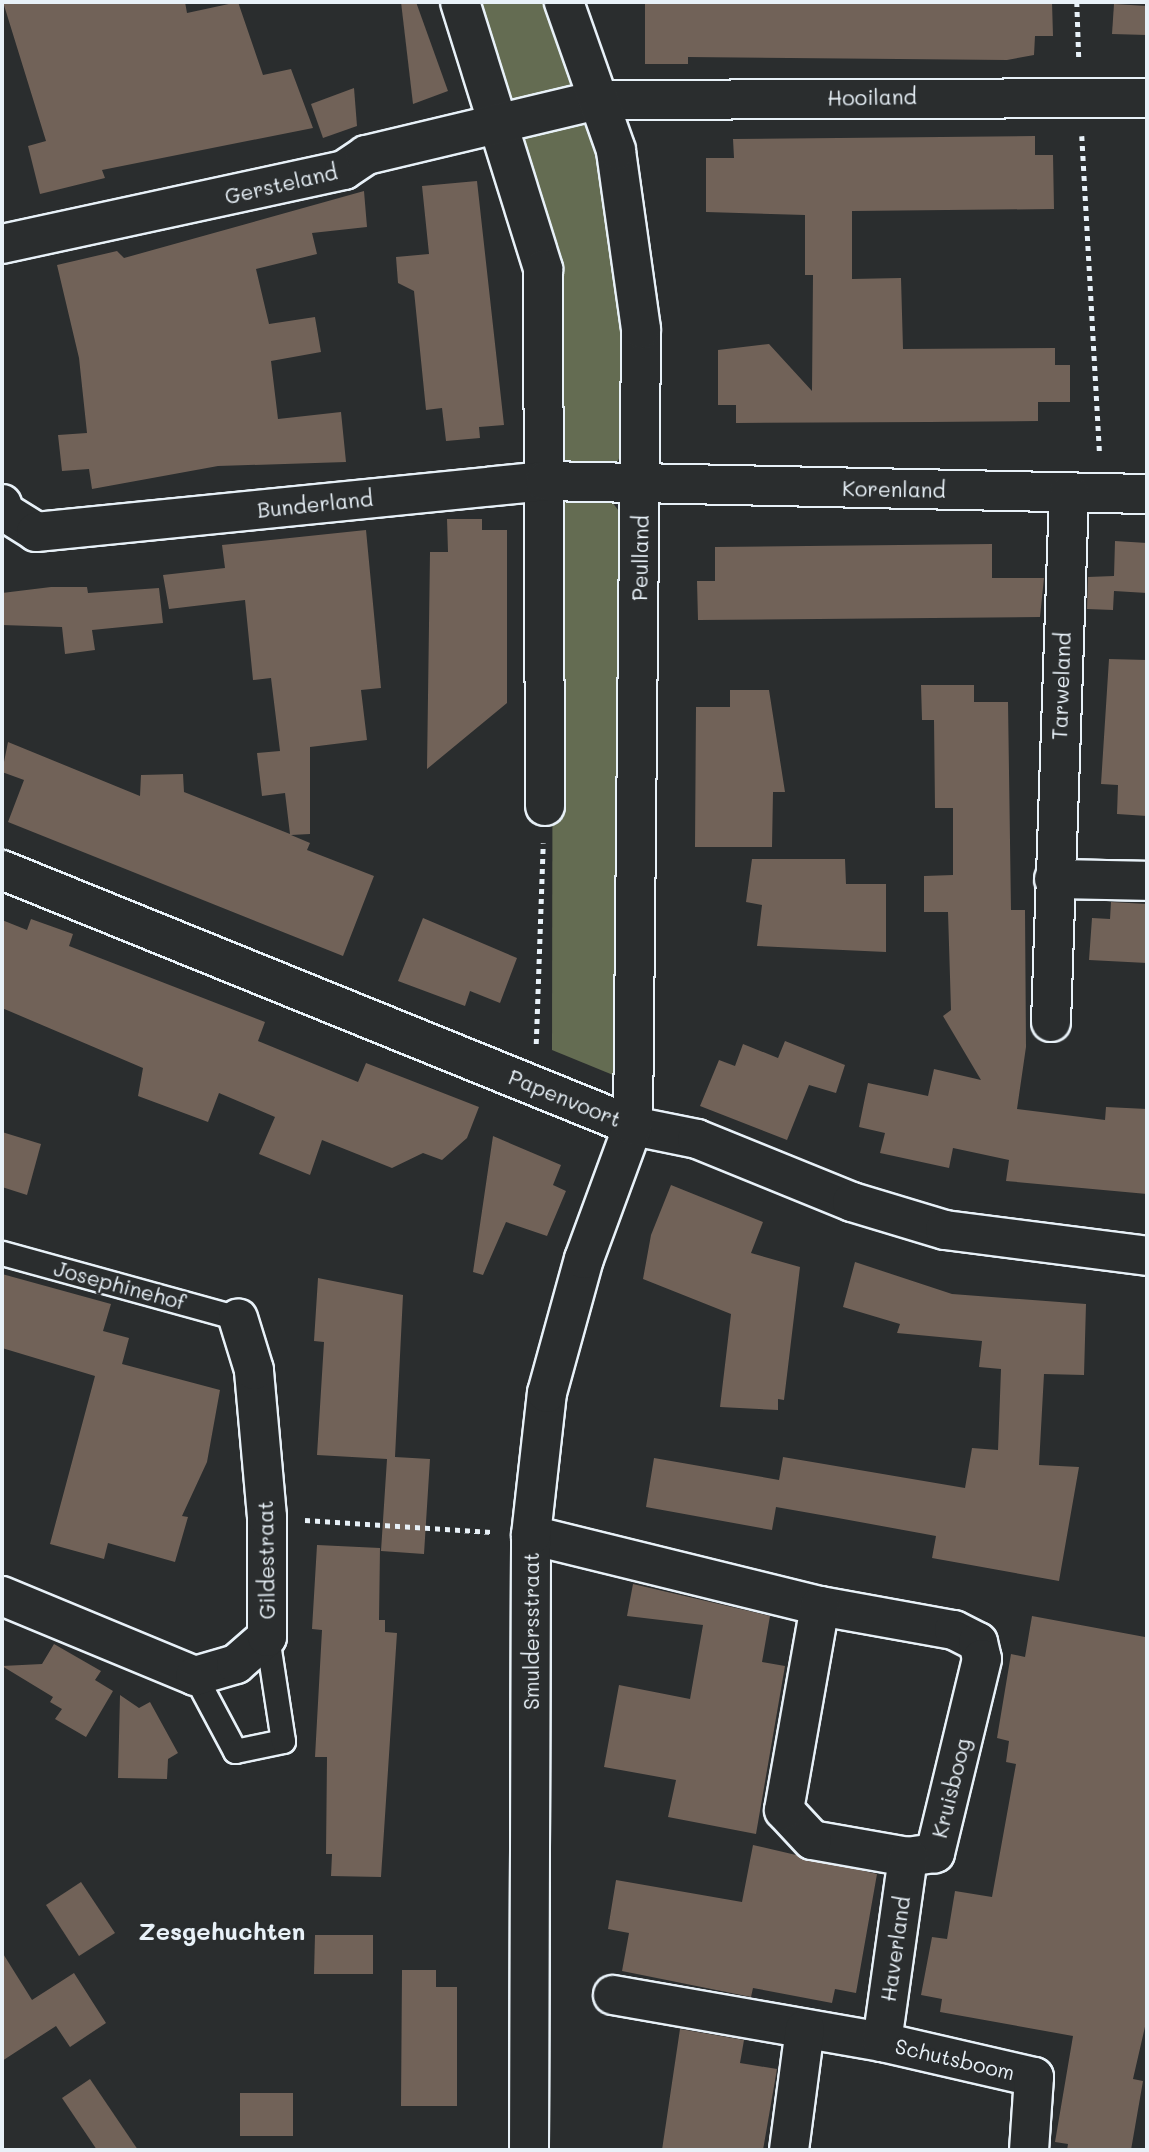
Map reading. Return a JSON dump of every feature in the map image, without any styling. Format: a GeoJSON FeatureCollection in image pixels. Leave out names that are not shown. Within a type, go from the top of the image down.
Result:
{"type":"FeatureCollection","features":[{"type":"Feature","properties":{"kind":"street"},"geometry":{"type":"LineString","coordinates":[[460,2],[501,123],[543,269],[545,806]]}},
{"type":"Feature","properties":{"kind":"street","name":"Peulland"},"geometry":{"type":"LineString","coordinates":[[564,2],[615,150],[638,269],[641,483],[633,1126]]}},
{"type":"Feature","properties":{"kind":"street","name":"Hooiland"},"geometry":{"type":"LineString","coordinates":[[597,100],[1080,95],[1147,98]]}},
{"type":"Feature","properties":{"kind":"street","name":"Gersteland"},"geometry":{"type":"LineString","coordinates":[[2,244],[344,170],[366,155],[597,100]]}},
{"type":"Feature","properties":{"kind":"street","name":"Bunderland"},"geometry":{"type":"LineString","coordinates":[[2,504],[36,532],[545,481],[641,483]]}},
{"type":"Feature","properties":{"kind":"street","name":"Korenland"},"geometry":{"type":"LineString","coordinates":[[641,483],[1147,494]]}},
{"type":"Feature","properties":{"kind":"street","name":"Tarweland"},"geometry":{"type":"LineString","coordinates":[[1051,1022],[1054,879],[1085,492]]}},
{"type":"Feature","properties":{"kind":"street","name":"Papenvoort"},"geometry":{"type":"LineString","coordinates":[[2,870],[633,1126],[697,1139],[852,1202],[945,1230],[1147,1256]]}},
{"type":"Feature","properties":{"kind":"street"},"geometry":{"type":"LineString","coordinates":[[1054,879],[1147,881]]}},
{"type":"Feature","properties":{"kind":"street","name":"Smuldersstraat"},"geometry":{"type":"LineString","coordinates":[[529,2150],[531,1535],[547,1393],[584,1259],[633,1126]]}},
{"type":"Feature","properties":{"kind":"street","name":"Gildestraat"},"geometry":{"type":"LineString","coordinates":[[195,1676],[236,1664],[267,1637],[267,1517],[254,1370],[238,1318]]}},
{"type":"Feature","properties":{"kind":"street","name":"Kruisboog"},"geometry":{"type":"LineString","coordinates":[[531,1535],[820,1606],[954,1630],[978,1642],[982,1659],[935,1853],[908,1857],[811,1840],[784,1810],[820,1606]]}},
{"type":"Feature","properties":{"kind":"street"},"geometry":{"type":"LineString","coordinates":[[2,1596],[195,1676]]}},
{"type":"Feature","properties":{"kind":"street","name":"Haverland"},"geometry":{"type":"LineString","coordinates":[[881,2042],[908,1857]]}},
{"type":"Feature","properties":{"kind":"street","name":"Schutsboom"},"geometry":{"type":"LineString","coordinates":[[612,1995],[881,2042],[1034,2077],[1029,2150]]}},
{"type":"Feature","properties":{"kind":"street"},"geometry":{"type":"LineString","coordinates":[[789,2150],[805,2029]]}},
{"type":"Feature","properties":{"kind":"lane","name":"Josephinehof"},"geometry":{"type":"LineString","coordinates":[[2,1253],[238,1318]]}},
{"type":"Feature","properties":{"kind":"lane"},"geometry":{"type":"LineString","coordinates":[[195,1676],[235,1751],[284,1741],[267,1637]]}},
{"type":"Feature","properties":{"kind":"path"},"geometry":{"type":"LineString","coordinates":[[1077,2],[1085,492]]}},
{"type":"Feature","properties":{"kind":"path"},"geometry":{"type":"LineString","coordinates":[[536,1087],[545,806]]}},
{"type":"Feature","properties":{"kind":"path"},"geometry":{"type":"LineString","coordinates":[[267,1517],[531,1535]]}},
{"type":"Feature","properties":{"kind":"green space"},"geometry":{"type":"Polygon","coordinates":[[[469,2],[550,2],[572,81],[568,88],[518,104],[502,94],[469,2]]]}},
{"type":"Feature","properties":{"kind":"green space"},"geometry":{"type":"Polygon","coordinates":[[[580,118],[595,129],[623,296],[622,452],[616,465],[568,471],[556,458],[520,143],[524,128],[580,118]]]}},
{"type":"Feature","properties":{"kind":"green space"},"geometry":{"type":"Polygon","coordinates":[[[569,498],[612,502],[622,515],[618,1077],[552,1050],[553,508],[569,498]]]}},
{"type":"Feature","properties":{"kind":"building"},"geometry":{"type":"Polygon","coordinates":[[[3,2],[185,2],[187,13],[238,2],[263,75],[291,69],[313,128],[102,170],[105,178],[40,194],[28,146],[46,141],[3,2]]]}},
{"type":"Feature","properties":{"kind":"building"},"geometry":{"type":"Polygon","coordinates":[[[401,2],[416,2],[448,91],[413,104],[401,2]]]}},
{"type":"Feature","properties":{"kind":"building"},"geometry":{"type":"Polygon","coordinates":[[[645,2],[1052,2],[1053,36],[1035,36],[1034,55],[1007,60],[688,57],[688,64],[645,64],[645,2]]]}},
{"type":"Feature","properties":{"kind":"building"},"geometry":{"type":"Polygon","coordinates":[[[1114,4],[1147,6],[1147,35],[1112,34],[1114,4]]]}},
{"type":"Feature","properties":{"kind":"building"},"geometry":{"type":"Polygon","coordinates":[[[354,88],[357,126],[323,138],[311,104],[354,88]]]}},
{"type":"Feature","properties":{"kind":"building"},"geometry":{"type":"Polygon","coordinates":[[[1035,136],[1035,155],[1053,155],[1054,209],[852,211],[852,279],[901,278],[903,349],[1055,348],[1055,365],[1070,365],[1070,402],[1038,402],[1038,421],[929,422],[736,423],[736,405],[718,405],[718,350],[769,344],[812,391],[813,275],[805,275],[805,215],[706,212],[706,158],[734,158],[733,139],[1035,136]]]}},
{"type":"Feature","properties":{"kind":"building"},"geometry":{"type":"Polygon","coordinates":[[[477,181],[504,425],[479,427],[480,438],[446,441],[442,408],[426,410],[414,291],[398,283],[396,257],[429,254],[422,186],[477,181]]]}},
{"type":"Feature","properties":{"kind":"building"},"geometry":{"type":"Polygon","coordinates":[[[364,191],[367,227],[312,233],[317,254],[256,269],[269,324],[315,317],[321,352],[271,361],[278,419],[341,412],[346,462],[218,466],[92,489],[89,469],[62,471],[58,435],[87,433],[79,358],[57,265],[117,251],[124,258],[364,191]]]}},
{"type":"Feature","properties":{"kind":"building"},"geometry":{"type":"Polygon","coordinates":[[[447,519],[482,519],[482,530],[507,530],[507,703],[427,769],[430,552],[448,552],[447,519]]]}},
{"type":"Feature","properties":{"kind":"building"},"geometry":{"type":"Polygon","coordinates":[[[366,530],[381,688],[361,690],[367,740],[310,747],[310,834],[291,835],[310,843],[307,850],[374,876],[343,956],[8,822],[24,780],[2,772],[8,742],[140,796],[141,775],[183,774],[184,792],[290,834],[285,793],[262,796],[257,753],[280,751],[271,678],[253,680],[245,600],[169,609],[163,575],[225,568],[222,545],[366,530]]]}},
{"type":"Feature","properties":{"kind":"building"},"geometry":{"type":"Polygon","coordinates":[[[1115,541],[1147,543],[1147,593],[1114,591],[1113,610],[1087,609],[1088,577],[1114,576],[1115,541]]]}},
{"type":"Feature","properties":{"kind":"building"},"geometry":{"type":"Polygon","coordinates":[[[992,544],[992,578],[1044,578],[1040,617],[698,620],[697,581],[715,581],[715,547],[992,544]]]}},
{"type":"Feature","properties":{"kind":"building"},"geometry":{"type":"Polygon","coordinates":[[[51,587],[87,587],[88,593],[159,588],[163,623],[92,630],[95,650],[65,654],[62,627],[2,625],[2,593],[51,587]]]}},
{"type":"Feature","properties":{"kind":"building"},"geometry":{"type":"Polygon","coordinates":[[[1109,659],[1147,660],[1147,816],[1117,814],[1118,785],[1101,784],[1109,659]]]}},
{"type":"Feature","properties":{"kind":"building"},"geometry":{"type":"Polygon","coordinates":[[[921,685],[974,685],[974,702],[1008,702],[1011,910],[1025,910],[1026,1047],[1017,1109],[1105,1120],[1106,1107],[1147,1109],[1147,1194],[1006,1181],[1009,1160],[953,1148],[949,1168],[880,1153],[885,1133],[859,1127],[868,1083],[928,1096],[934,1069],[981,1080],[943,1016],[951,1010],[948,912],[924,912],[924,876],[953,875],[953,808],[935,808],[934,720],[922,720],[921,685]]]}},
{"type":"Feature","properties":{"kind":"building"},"geometry":{"type":"Polygon","coordinates":[[[730,690],[769,690],[785,792],[773,792],[772,847],[695,847],[696,707],[730,707],[730,690]]]}},
{"type":"Feature","properties":{"kind":"building"},"geometry":{"type":"Polygon","coordinates":[[[752,859],[845,859],[846,884],[886,884],[886,952],[757,946],[762,905],[746,902],[752,859]]]}},
{"type":"Feature","properties":{"kind":"building"},"geometry":{"type":"Polygon","coordinates":[[[1111,902],[1147,904],[1147,963],[1089,960],[1092,918],[1110,919],[1111,902]]]}},
{"type":"Feature","properties":{"kind":"building"},"geometry":{"type":"Polygon","coordinates":[[[423,918],[517,958],[500,1003],[470,991],[465,1006],[398,981],[423,918]]]}},
{"type":"Feature","properties":{"kind":"building"},"geometry":{"type":"Polygon","coordinates":[[[31,919],[73,934],[69,946],[265,1022],[258,1041],[358,1082],[366,1063],[479,1107],[467,1138],[442,1160],[423,1153],[392,1168],[322,1140],[310,1175],[259,1154],[275,1117],[219,1093],[208,1122],[138,1096],[143,1068],[2,1008],[2,920],[27,930],[31,919]]]}},
{"type":"Feature","properties":{"kind":"building"},"geometry":{"type":"Polygon","coordinates":[[[785,1041],[845,1065],[836,1093],[809,1085],[787,1140],[700,1106],[719,1060],[735,1066],[743,1044],[778,1058],[785,1041]]]}},
{"type":"Feature","properties":{"kind":"building"},"geometry":{"type":"Polygon","coordinates":[[[2,1132],[41,1144],[27,1195],[2,1187],[2,1132]]]}},
{"type":"Feature","properties":{"kind":"building"},"geometry":{"type":"Polygon","coordinates":[[[493,1136],[561,1165],[553,1185],[566,1191],[547,1236],[506,1222],[483,1275],[473,1272],[493,1136]]]}},
{"type":"Feature","properties":{"kind":"building"},"geometry":{"type":"Polygon","coordinates":[[[671,1185],[763,1222],[751,1253],[800,1267],[784,1400],[778,1399],[778,1410],[720,1407],[731,1314],[643,1279],[651,1235],[671,1185]]]}},
{"type":"Feature","properties":{"kind":"building"},"geometry":{"type":"Polygon","coordinates":[[[855,1262],[952,1294],[1086,1304],[1084,1375],[1044,1374],[1039,1465],[1079,1467],[1059,1581],[932,1558],[936,1536],[838,1518],[776,1507],[772,1530],[646,1507],[654,1458],[779,1480],[783,1457],[965,1488],[972,1448],[998,1450],[1001,1369],[979,1367],[982,1341],[897,1333],[900,1324],[843,1307],[855,1262]]]}},
{"type":"Feature","properties":{"kind":"building"},"geometry":{"type":"Polygon","coordinates":[[[2,1274],[111,1304],[103,1331],[129,1338],[122,1364],[220,1390],[207,1462],[182,1516],[188,1517],[175,1562],[108,1543],[104,1559],[50,1544],[95,1376],[2,1348],[2,1274]]]}},
{"type":"Feature","properties":{"kind":"building"},"geometry":{"type":"Polygon","coordinates":[[[318,1278],[403,1295],[395,1457],[430,1459],[424,1554],[381,1551],[387,1459],[317,1455],[324,1342],[314,1341],[318,1278]]]}},
{"type":"Feature","properties":{"kind":"building"},"geometry":{"type":"Polygon","coordinates":[[[317,1545],[380,1548],[379,1620],[385,1620],[385,1632],[397,1633],[381,1877],[331,1876],[332,1854],[326,1854],[327,1757],[315,1757],[322,1630],[312,1629],[317,1545]]]}},
{"type":"Feature","properties":{"kind":"building"},"geometry":{"type":"Polygon","coordinates":[[[633,1584],[770,1616],[762,1662],[785,1666],[756,1834],[668,1817],[676,1780],[604,1767],[619,1685],[690,1699],[703,1625],[627,1616],[633,1584]]]}},
{"type":"Feature","properties":{"kind":"building"},"geometry":{"type":"Polygon","coordinates":[[[1032,1616],[1145,1637],[1147,2018],[1133,2079],[1143,2081],[1131,2150],[1067,2150],[1068,2144],[1055,2142],[1073,2036],[940,2012],[942,1999],[921,1995],[932,1937],[947,1939],[955,1891],[992,1897],[1016,1764],[1006,1762],[1009,1741],[997,1738],[1011,1654],[1025,1657],[1032,1616]]]}},
{"type":"Feature","properties":{"kind":"building"},"geometry":{"type":"Polygon","coordinates":[[[54,1644],[101,1671],[95,1680],[113,1691],[86,1737],[55,1719],[62,1709],[50,1702],[53,1697],[2,1666],[42,1664],[54,1644]]]}},
{"type":"Feature","properties":{"kind":"building"},"geometry":{"type":"Polygon","coordinates":[[[120,1695],[139,1708],[150,1702],[178,1753],[168,1759],[167,1779],[118,1778],[120,1695]]]}},
{"type":"Feature","properties":{"kind":"building"},"geometry":{"type":"Polygon","coordinates":[[[753,1845],[877,1874],[856,1993],[835,1989],[832,2003],[753,1988],[751,1997],[622,1971],[629,1933],[608,1929],[616,1880],[742,1902],[753,1845]]]}},
{"type":"Feature","properties":{"kind":"building"},"geometry":{"type":"Polygon","coordinates":[[[81,1882],[115,1933],[79,1956],[46,1905],[81,1882]]]}},
{"type":"Feature","properties":{"kind":"building"},"geometry":{"type":"Polygon","coordinates":[[[315,1935],[373,1935],[373,1974],[314,1974],[315,1935]]]}},
{"type":"Feature","properties":{"kind":"building"},"geometry":{"type":"Polygon","coordinates":[[[2,1952],[32,2000],[74,1973],[106,2023],[70,2047],[56,2026],[2,2061],[2,1952]]]}},
{"type":"Feature","properties":{"kind":"building"},"geometry":{"type":"Polygon","coordinates":[[[402,1970],[436,1970],[436,1987],[457,1987],[457,2106],[401,2106],[402,1970]]]}},
{"type":"Feature","properties":{"kind":"building"},"geometry":{"type":"Polygon","coordinates":[[[680,2029],[744,2040],[740,2063],[777,2069],[763,2150],[662,2150],[680,2029]]]}},
{"type":"Feature","properties":{"kind":"building"},"geometry":{"type":"Polygon","coordinates":[[[90,2079],[138,2150],[97,2150],[62,2098],[90,2079]]]}},
{"type":"Feature","properties":{"kind":"building"},"geometry":{"type":"Polygon","coordinates":[[[240,2093],[293,2093],[293,2136],[240,2136],[240,2093]]]}},
{"type":"Feature","properties":{"kind":"district","name":"Zesgehuchten"},"geometry":{"type":"Point","coordinates":[222,1931]}}]}
